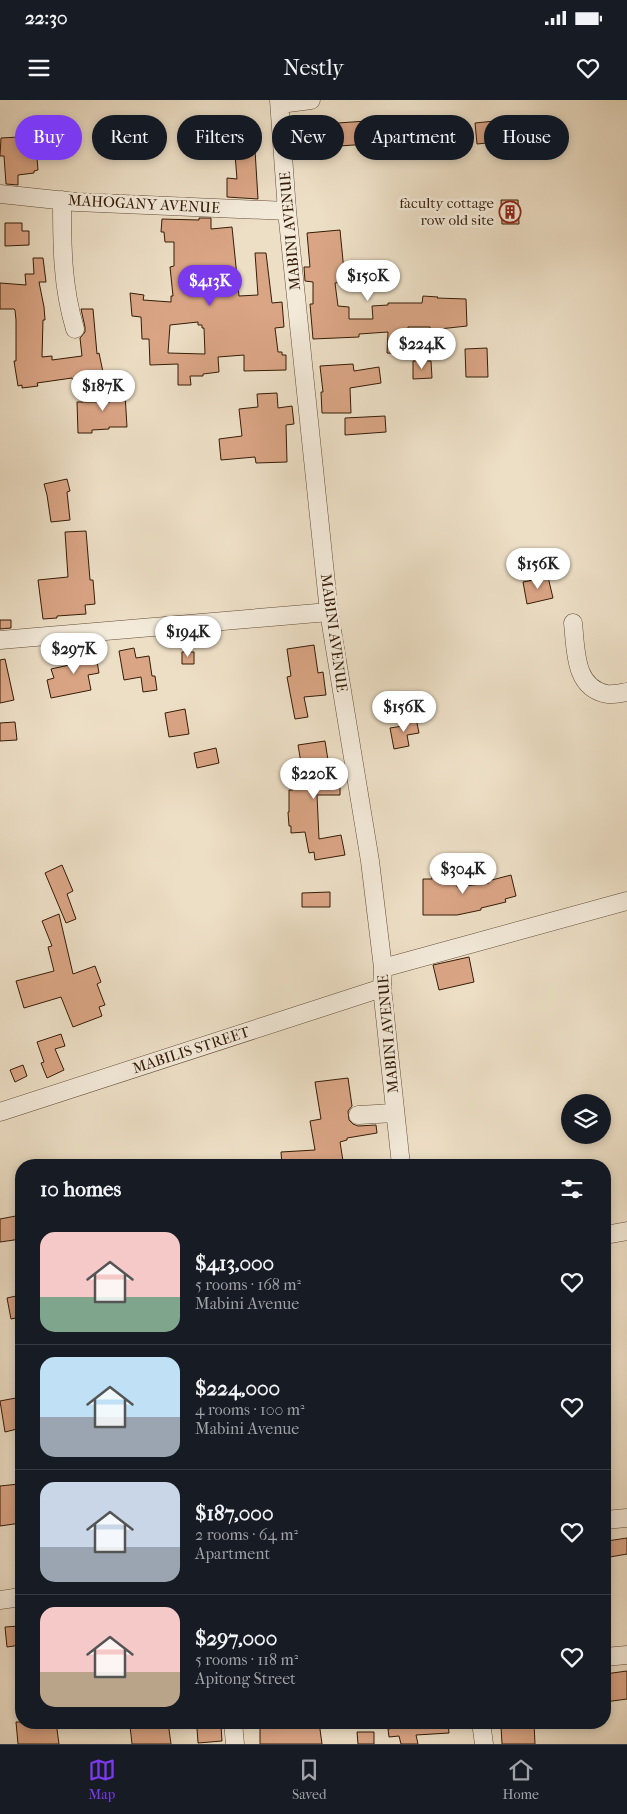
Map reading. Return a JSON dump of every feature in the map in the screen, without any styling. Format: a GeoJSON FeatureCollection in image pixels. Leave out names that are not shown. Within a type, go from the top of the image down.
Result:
{"type":"FeatureCollection","features":[{"type":"Feature","properties":{"kind":"street"},"geometry":{"type":"LineString","coordinates":[[280,102],[311,100]]}},
{"type":"Feature","properties":{"kind":"street","name":"MABINI AVENUE"},"geometry":{"type":"LineString","coordinates":[[280,102],[287,211],[329,612],[370,861],[383,968],[382,988],[400,1159]]}},
{"type":"Feature","properties":{"kind":"street","name":"MAHOGANY AVENUE"},"geometry":{"type":"LineString","coordinates":[[0,194],[62,200],[287,211]]}},
{"type":"Feature","properties":{"kind":"street"},"geometry":{"type":"LineString","coordinates":[[62,200],[63,264],[69,310],[75,329]]}},
{"type":"Feature","properties":{"kind":"street"},"geometry":{"type":"LineString","coordinates":[[0,640],[329,612]]}},
{"type":"Feature","properties":{"kind":"street"},"geometry":{"type":"LineString","coordinates":[[573,623],[577,662],[585,683],[593,690],[609,694],[627,692]]}},
{"type":"Feature","properties":{"kind":"street"},"geometry":{"type":"LineString","coordinates":[[383,968],[627,901]]}},
{"type":"Feature","properties":{"kind":"street","name":"MABILIS STREET"},"geometry":{"type":"LineString","coordinates":[[0,1112],[382,988]]}},
{"type":"Feature","properties":{"kind":"street"},"geometry":{"type":"LineString","coordinates":[[358,1115],[395,1113]]}},
{"type":"Feature","properties":{"kind":"street"},"geometry":{"type":"LineString","coordinates":[[611,1234],[627,1231]]}},
{"type":"Feature","properties":{"kind":"street"},"geometry":{"type":"LineString","coordinates":[[611,1519],[627,1518]]}},
{"type":"Feature","properties":{"kind":"street"},"geometry":{"type":"LineString","coordinates":[[0,1600],[15,1598]]}},
{"type":"Feature","properties":{"kind":"street"},"geometry":{"type":"LineString","coordinates":[[611,1657],[627,1656]]}},
{"type":"Feature","properties":{"kind":"street"},"geometry":{"type":"LineString","coordinates":[[233,1729],[235,1744]]}},
{"type":"Feature","properties":{"kind":"street"},"geometry":{"type":"LineString","coordinates":[[482,1729],[484,1744]]}},
{"type":"Feature","properties":{"kind":"building"},"geometry":{"type":"Polygon","coordinates":[[[354,122],[354,145],[344,146],[344,123],[354,122]]]}},
{"type":"Feature","properties":{"kind":"building"},"geometry":{"type":"Polygon","coordinates":[[[484,122],[484,143],[477,144],[475,123],[484,122]]]}},
{"type":"Feature","properties":{"kind":"building"},"geometry":{"type":"Polygon","coordinates":[[[15,137],[15,160],[37,160],[38,170],[34,171],[34,173],[18,175],[18,185],[6,184],[4,156],[0,156],[1,138],[15,137]]]}},
{"type":"Feature","properties":{"kind":"building"},"geometry":{"type":"Polygon","coordinates":[[[235,160],[256,160],[258,199],[227,197],[227,178],[237,179],[235,160]]]}},
{"type":"Feature","properties":{"kind":"building","name":"faculty cottage row old site"},"geometry":{"type":"Polygon","coordinates":[[[501,200],[518,200],[519,224],[502,224],[501,200]]]}},
{"type":"Feature","properties":{"kind":"building"},"geometry":{"type":"Polygon","coordinates":[[[199,218],[211,218],[211,229],[232,227],[239,296],[258,295],[255,253],[266,253],[272,303],[282,302],[284,327],[275,328],[278,352],[286,355],[286,370],[244,371],[244,355],[218,357],[219,372],[203,374],[203,376],[190,376],[191,385],[178,385],[178,364],[150,365],[149,339],[142,339],[141,317],[132,316],[130,293],[144,295],[143,300],[171,302],[171,296],[173,296],[170,267],[174,266],[174,242],[165,242],[164,232],[161,232],[162,219],[199,220],[199,218]],[[198,322],[170,325],[168,353],[205,354],[204,328],[202,328],[202,325],[198,325],[198,322]]]}},
{"type":"Feature","properties":{"kind":"building"},"geometry":{"type":"Polygon","coordinates":[[[5,223],[22,223],[22,231],[29,231],[29,245],[5,246],[5,223]]]}},
{"type":"Feature","properties":{"kind":"building"},"geometry":{"type":"Polygon","coordinates":[[[340,230],[344,271],[356,270],[357,280],[335,283],[338,306],[349,307],[349,319],[373,319],[372,306],[388,305],[388,303],[422,303],[423,296],[466,299],[467,326],[430,330],[430,327],[408,327],[407,354],[387,353],[388,332],[359,334],[359,337],[313,339],[310,304],[313,304],[313,282],[305,281],[304,267],[310,267],[307,233],[340,230]]]}},
{"type":"Feature","properties":{"kind":"building"},"geometry":{"type":"Polygon","coordinates":[[[33,258],[43,258],[46,282],[39,282],[45,320],[43,320],[42,357],[52,356],[52,360],[82,356],[80,338],[85,332],[85,327],[81,309],[93,309],[97,354],[99,353],[104,377],[73,381],[72,378],[37,383],[38,386],[22,388],[22,385],[18,386],[14,361],[16,361],[15,310],[0,309],[0,283],[26,285],[25,274],[34,274],[33,258]]]}},
{"type":"Feature","properties":{"kind":"building"},"geometry":{"type":"Polygon","coordinates":[[[487,348],[488,377],[466,377],[465,349],[487,348]]]}},
{"type":"Feature","properties":{"kind":"building"},"geometry":{"type":"Polygon","coordinates":[[[413,361],[431,361],[432,378],[413,379],[413,361]]]}},
{"type":"Feature","properties":{"kind":"building"},"geometry":{"type":"Polygon","coordinates":[[[353,364],[354,371],[379,367],[381,383],[350,388],[351,413],[322,413],[321,392],[323,392],[320,366],[353,364]]]}},
{"type":"Feature","properties":{"kind":"building"},"geometry":{"type":"Polygon","coordinates":[[[117,379],[120,394],[125,394],[127,427],[109,427],[109,429],[92,430],[92,433],[78,433],[77,402],[110,402],[107,381],[117,379]]]}},
{"type":"Feature","properties":{"kind":"building"},"geometry":{"type":"Polygon","coordinates":[[[277,393],[278,408],[292,406],[294,424],[286,425],[287,462],[256,463],[255,457],[221,460],[219,439],[242,436],[239,409],[258,407],[257,394],[277,393]]]}},
{"type":"Feature","properties":{"kind":"building"},"geometry":{"type":"Polygon","coordinates":[[[385,416],[386,432],[345,435],[345,418],[385,416]]]}},
{"type":"Feature","properties":{"kind":"building"},"geometry":{"type":"Polygon","coordinates":[[[67,479],[70,491],[67,492],[70,520],[51,522],[44,484],[67,479]]]}},
{"type":"Feature","properties":{"kind":"building"},"geometry":{"type":"Polygon","coordinates":[[[86,531],[90,580],[93,580],[95,604],[85,605],[86,614],[43,619],[38,580],[68,577],[65,532],[86,531]]]}},
{"type":"Feature","properties":{"kind":"building"},"geometry":{"type":"Polygon","coordinates":[[[548,577],[553,598],[527,604],[523,582],[548,577]]]}},
{"type":"Feature","properties":{"kind":"building"},"geometry":{"type":"Polygon","coordinates":[[[0,620],[11,620],[11,628],[0,629],[0,620]]]}},
{"type":"Feature","properties":{"kind":"building"},"geometry":{"type":"Polygon","coordinates":[[[94,644],[99,673],[88,675],[91,690],[51,698],[47,680],[54,678],[51,669],[83,662],[81,646],[94,644]]]}},
{"type":"Feature","properties":{"kind":"building"},"geometry":{"type":"Polygon","coordinates":[[[314,645],[318,673],[323,672],[326,695],[304,697],[308,717],[295,719],[287,677],[291,676],[287,649],[314,645]]]}},
{"type":"Feature","properties":{"kind":"building"},"geometry":{"type":"Polygon","coordinates":[[[134,648],[136,658],[149,656],[152,676],[155,676],[157,690],[143,692],[141,677],[124,680],[119,651],[134,648]]]}},
{"type":"Feature","properties":{"kind":"building"},"geometry":{"type":"Polygon","coordinates":[[[182,652],[194,652],[194,664],[182,664],[182,652]]]}},
{"type":"Feature","properties":{"kind":"building"},"geometry":{"type":"Polygon","coordinates":[[[5,659],[14,700],[0,703],[0,660],[5,659]]]}},
{"type":"Feature","properties":{"kind":"building"},"geometry":{"type":"Polygon","coordinates":[[[185,709],[189,734],[169,737],[165,713],[185,709]]]}},
{"type":"Feature","properties":{"kind":"building"},"geometry":{"type":"Polygon","coordinates":[[[416,718],[419,733],[407,735],[409,746],[394,749],[390,728],[403,726],[402,720],[416,718]]]}},
{"type":"Feature","properties":{"kind":"building"},"geometry":{"type":"Polygon","coordinates":[[[15,722],[17,740],[0,741],[0,723],[15,722]]]}},
{"type":"Feature","properties":{"kind":"building"},"geometry":{"type":"Polygon","coordinates":[[[325,741],[328,760],[332,760],[335,778],[340,778],[340,795],[317,795],[319,839],[341,835],[345,855],[315,860],[314,852],[309,853],[305,832],[291,833],[288,812],[289,790],[293,790],[293,781],[304,781],[298,745],[325,741]]]}},
{"type":"Feature","properties":{"kind":"building"},"geometry":{"type":"Polygon","coordinates":[[[216,748],[219,763],[197,768],[194,753],[216,748]]]}},
{"type":"Feature","properties":{"kind":"building"},"geometry":{"type":"Polygon","coordinates":[[[62,865],[73,891],[67,894],[76,919],[66,923],[45,873],[62,865]]]}},
{"type":"Feature","properties":{"kind":"building"},"geometry":{"type":"Polygon","coordinates":[[[432,875],[457,875],[457,887],[489,883],[488,881],[511,875],[516,896],[505,899],[506,902],[457,915],[423,915],[423,879],[432,879],[432,875]]]}},
{"type":"Feature","properties":{"kind":"building"},"geometry":{"type":"Polygon","coordinates":[[[330,892],[330,907],[302,907],[302,893],[330,892]]]}},
{"type":"Feature","properties":{"kind":"building"},"geometry":{"type":"Polygon","coordinates":[[[59,914],[73,974],[95,966],[101,982],[97,984],[105,1005],[99,1007],[102,1016],[73,1027],[61,997],[24,1008],[16,981],[54,971],[48,947],[52,946],[42,921],[59,914]]]}},
{"type":"Feature","properties":{"kind":"building"},"geometry":{"type":"Polygon","coordinates":[[[469,957],[474,982],[439,990],[433,965],[469,957]]]}},
{"type":"Feature","properties":{"kind":"building"},"geometry":{"type":"Polygon","coordinates":[[[61,1034],[65,1046],[55,1049],[64,1070],[47,1078],[41,1063],[44,1062],[37,1042],[61,1034]]]}},
{"type":"Feature","properties":{"kind":"building"},"geometry":{"type":"Polygon","coordinates":[[[23,1065],[27,1076],[15,1082],[10,1070],[23,1065]]]}},
{"type":"Feature","properties":{"kind":"building"},"geometry":{"type":"Polygon","coordinates":[[[348,1078],[352,1106],[348,1111],[349,1120],[358,1126],[376,1125],[377,1133],[347,1138],[347,1140],[340,1142],[343,1159],[282,1159],[281,1152],[315,1150],[310,1121],[321,1119],[315,1082],[348,1078]]]}},
{"type":"Feature","properties":{"kind":"building"},"geometry":{"type":"Polygon","coordinates":[[[15,1216],[15,1240],[0,1242],[0,1219],[15,1216]]]}},
{"type":"Feature","properties":{"kind":"building"},"geometry":{"type":"Polygon","coordinates":[[[15,1296],[15,1318],[11,1319],[7,1298],[15,1296]]]}},
{"type":"Feature","properties":{"kind":"building"},"geometry":{"type":"Polygon","coordinates":[[[15,1398],[15,1430],[5,1432],[0,1401],[15,1398]]]}},
{"type":"Feature","properties":{"kind":"building"},"geometry":{"type":"Polygon","coordinates":[[[15,1484],[15,1524],[0,1526],[0,1486],[15,1484]]]}},
{"type":"Feature","properties":{"kind":"building"},"geometry":{"type":"Polygon","coordinates":[[[627,1538],[627,1554],[611,1557],[611,1540],[627,1538]]]}},
{"type":"Feature","properties":{"kind":"building"},"geometry":{"type":"Polygon","coordinates":[[[15,1626],[15,1646],[7,1647],[5,1627],[15,1626]]]}},
{"type":"Feature","properties":{"kind":"building"},"geometry":{"type":"Polygon","coordinates":[[[627,1671],[627,1699],[611,1701],[611,1673],[627,1671]]]}},
{"type":"Feature","properties":{"kind":"building"},"geometry":{"type":"Polygon","coordinates":[[[17,1729],[57,1729],[59,1744],[18,1744],[17,1729]]]}},
{"type":"Feature","properties":{"kind":"building"},"geometry":{"type":"Polygon","coordinates":[[[130,1729],[169,1729],[171,1744],[132,1744],[130,1729]]]}},
{"type":"Feature","properties":{"kind":"building"},"geometry":{"type":"Polygon","coordinates":[[[197,1729],[221,1729],[222,1741],[198,1743],[197,1729]]]}},
{"type":"Feature","properties":{"kind":"building"},"geometry":{"type":"Polygon","coordinates":[[[260,1729],[320,1729],[322,1744],[260,1744],[260,1729]]]}},
{"type":"Feature","properties":{"kind":"building"},"geometry":{"type":"Polygon","coordinates":[[[388,1729],[449,1729],[449,1733],[416,1735],[418,1744],[401,1744],[399,1736],[389,1737],[388,1729]]]}},
{"type":"Feature","properties":{"kind":"building"},"geometry":{"type":"Polygon","coordinates":[[[501,1729],[534,1729],[535,1744],[502,1744],[501,1729]]]}},
{"type":"Feature","properties":{"kind":"building"},"geometry":{"type":"Polygon","coordinates":[[[357,1732],[374,1732],[374,1744],[358,1744],[357,1732]]]}},
{"type":"Feature","properties":{"kind":"place","name":"faculty cottage row old site"},"geometry":{"type":"Point","coordinates":[510,212]}}]}
